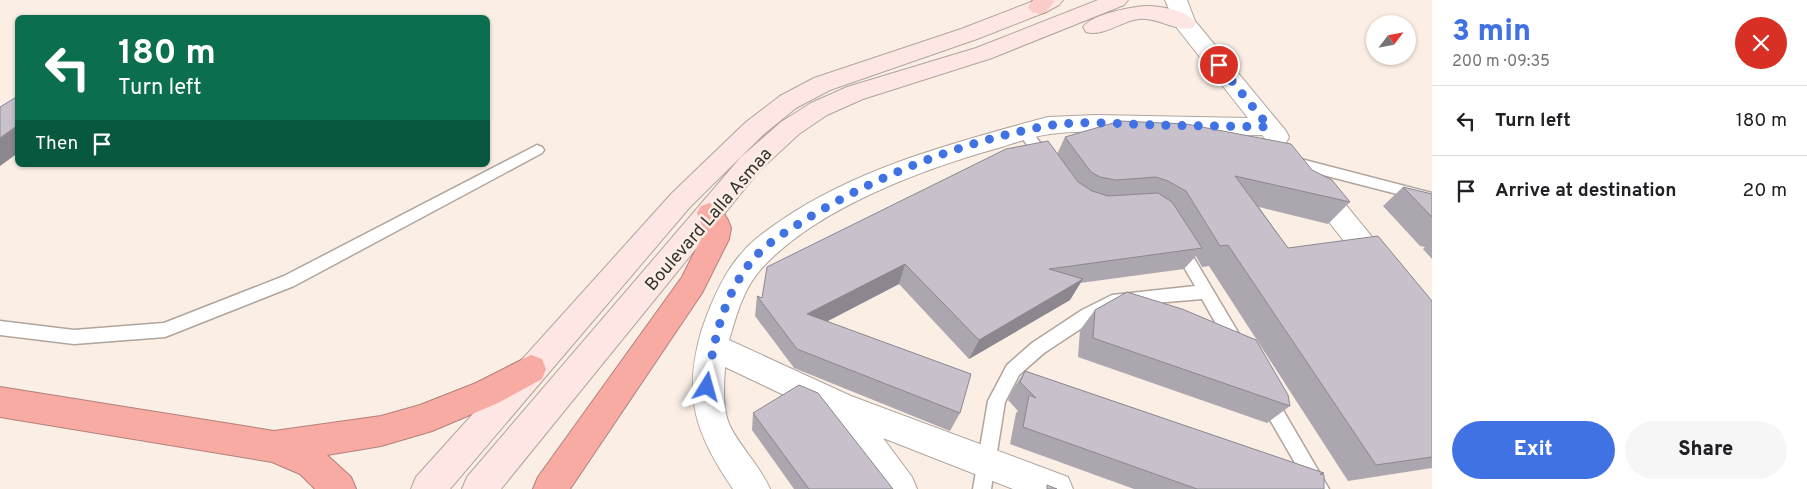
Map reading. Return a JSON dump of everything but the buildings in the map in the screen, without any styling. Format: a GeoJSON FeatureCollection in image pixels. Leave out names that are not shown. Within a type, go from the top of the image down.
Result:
{"type":"FeatureCollection","features":[{"type":"Feature","properties":{"kind":"highway"},"geometry":{"type":"LineString","coordinates":[[550,489],[692,285],[715,239],[717,228],[715,220],[710,213]]}},
{"type":"Feature","properties":{"kind":"highway"},"geometry":{"type":"LineString","coordinates":[[274,447],[381,431],[422,420],[487,393],[531,369]]}},
{"type":"Feature","properties":{"kind":"highway"},"geometry":{"type":"LineString","coordinates":[[0,402],[274,447],[312,464],[339,489]]}},
{"type":"Feature","properties":{"kind":"main road","name":"Boulevard Lalla Asmaa"},"geometry":{"type":"LineString","coordinates":[[479,489],[750,164],[790,128],[819,109],[855,93],[984,53],[1117,0]]}},
{"type":"Feature","properties":{"kind":"main road","name":"Boulevard Lalla Asmaa"},"geometry":{"type":"LineString","coordinates":[[428,489],[531,369],[681,200],[755,128],[788,102],[822,84],[1045,2]]}},
{"type":"Feature","properties":{"kind":"main road"},"geometry":{"type":"LineString","coordinates":[[984,53],[1030,50],[1141,12],[1156,11],[1185,23]]}},
{"type":"Feature","properties":{"kind":"street"},"geometry":{"type":"LineString","coordinates":[[1176,0],[1185,23],[1395,285]]}},
{"type":"Feature","properties":{"kind":"street"},"geometry":{"type":"LineString","coordinates":[[753,489],[712,422],[707,387],[713,347],[722,313],[750,262],[773,240],[859,190],[928,161],[981,143],[1046,126],[1106,123],[1269,127]]}},
{"type":"Feature","properties":{"kind":"street"},"geometry":{"type":"LineString","coordinates":[[713,347],[984,476],[1056,489]]}},
{"type":"Feature","properties":{"kind":"street"},"geometry":{"type":"LineString","coordinates":[[841,407],[900,489]]}},
{"type":"Feature","properties":{"kind":"lane"},"geometry":{"type":"LineString","coordinates":[[1025,132],[1056,176]]}},
{"type":"Feature","properties":{"kind":"lane"},"geometry":{"type":"LineString","coordinates":[[0,328],[74,337],[165,330],[289,281],[537,150]]}},
{"type":"Feature","properties":{"kind":"lane"},"geometry":{"type":"LineString","coordinates":[[1297,163],[1432,198]]}},
{"type":"Feature","properties":{"kind":"lane"},"geometry":{"type":"LineString","coordinates":[[1173,234],[1242,356],[1214,341]]}},
{"type":"Feature","properties":{"kind":"lane"},"geometry":{"type":"LineString","coordinates":[[984,476],[997,401],[1013,370],[1038,348],[1088,315],[1118,300],[1206,292]]}},
{"type":"Feature","properties":{"kind":"lane"},"geometry":{"type":"LineString","coordinates":[[1118,300],[1153,314]]}},
{"type":"Feature","properties":{"kind":"lane"},"geometry":{"type":"LineString","coordinates":[[1260,386],[1320,489]]}},
{"type":"Feature","properties":{"kind":"route"},"geometry":{"type":"LineString","coordinates":[[707,387],[713,347],[722,313],[750,262],[773,240],[813,215],[859,190],[928,161],[981,143],[1046,126],[1106,123],[1269,127],[1219,65]]}}]}
